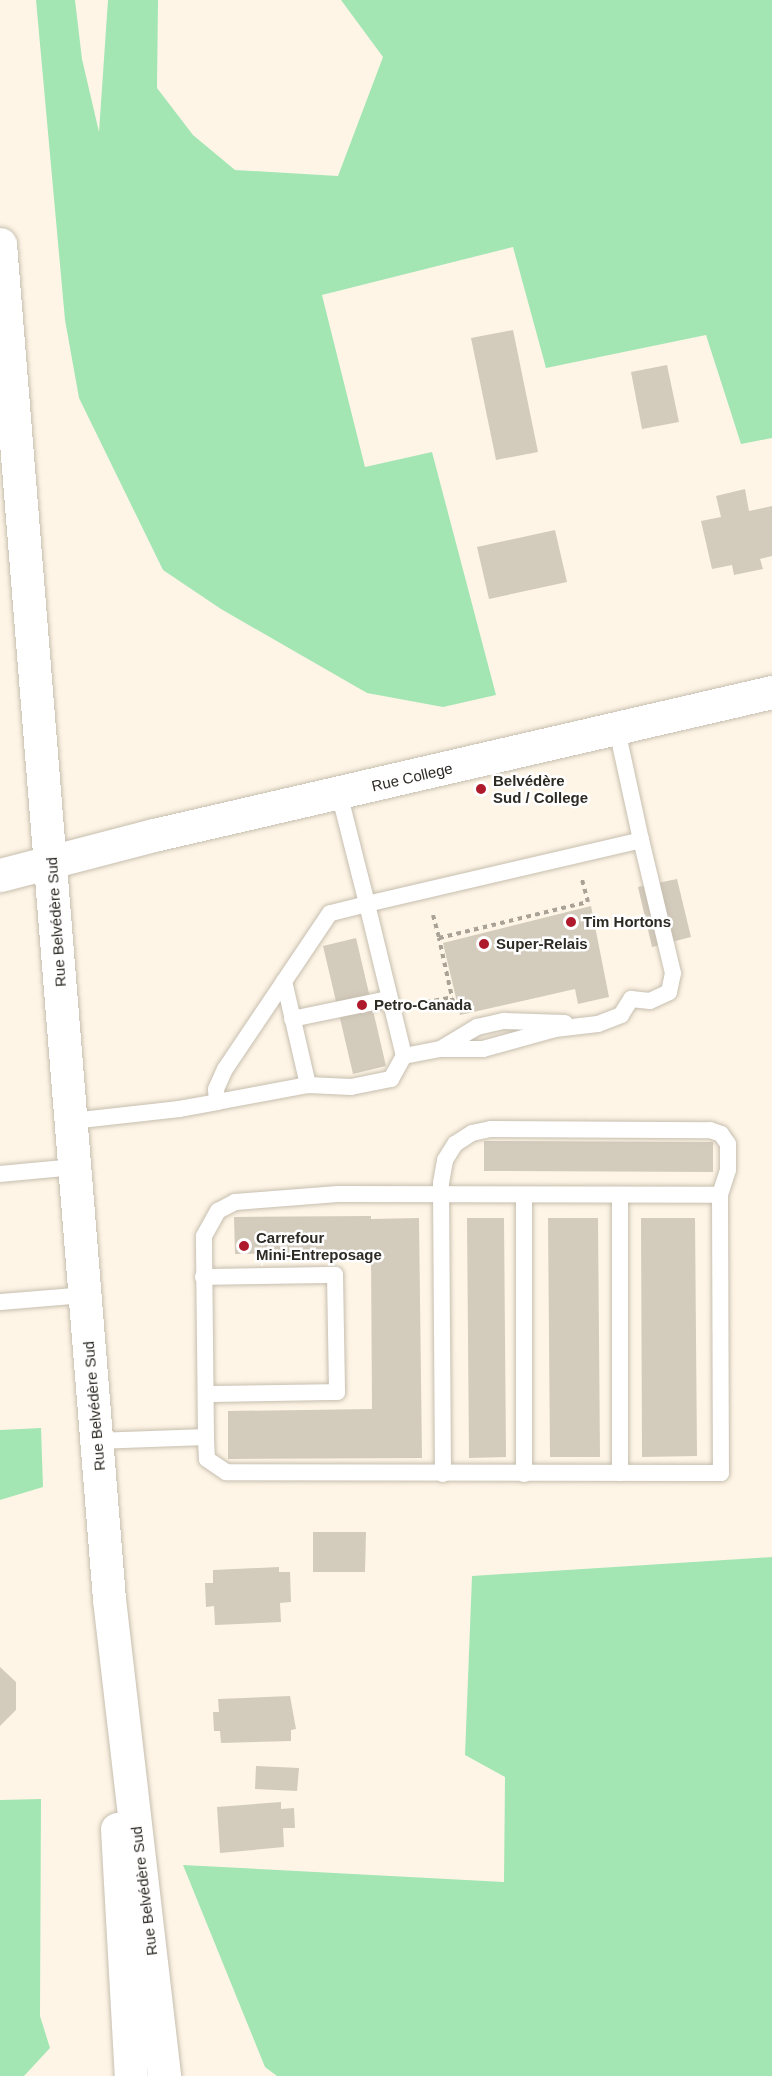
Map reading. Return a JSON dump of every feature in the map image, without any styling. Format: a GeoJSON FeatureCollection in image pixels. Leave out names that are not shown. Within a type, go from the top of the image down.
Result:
{"type":"FeatureCollection","features":[{"type":"Feature","properties":{"kind":"street","name":"Rue Belvédère Sud"},"geometry":{"type":"LineString","coordinates":[[0,244],[109,1599],[164,2076]]}},
{"type":"Feature","properties":{"kind":"street","name":"Rue College"},"geometry":{"type":"LineString","coordinates":[[0,875],[772,692]]}},
{"type":"Feature","properties":{"kind":"street","name":"Rue Belvédère Sud"},"geometry":{"type":"LineString","coordinates":[[109,1599],[131,2076]]}},
{"type":"Feature","properties":{"kind":"lane"},"geometry":{"type":"LineString","coordinates":[[404,1056],[441,1049],[483,1049],[575,1026],[611,1020],[625,1011],[631,999],[657,999],[672,987],[670,960],[617,730]]}},
{"type":"Feature","properties":{"kind":"lane"},"geometry":{"type":"LineString","coordinates":[[72,1121],[217,1102],[308,1085],[351,1087],[392,1079],[404,1056],[339,793]]}},
{"type":"Feature","properties":{"kind":"lane"},"geometry":{"type":"LineString","coordinates":[[217,1102],[216,1089],[225,1069],[330,913],[641,840]]}},
{"type":"Feature","properties":{"kind":"lane"},"geometry":{"type":"LineString","coordinates":[[284,981],[308,1085]]}},
{"type":"Feature","properties":{"kind":"lane"},"geometry":{"type":"LineString","coordinates":[[292,1019],[389,999]]}},
{"type":"Feature","properties":{"kind":"lane"},"geometry":{"type":"LineString","coordinates":[[443,1474],[441,1194],[442,1169],[455,1143],[481,1130],[514,1129],[715,1131],[725,1138],[728,1150],[728,1170],[720,1195],[721,1473],[443,1474],[226,1472],[207,1459],[206,1437],[203,1277],[206,1227],[218,1211],[235,1202],[338,1194],[441,1194],[524,1195],[720,1195]]}},
{"type":"Feature","properties":{"kind":"lane"},"geometry":{"type":"LineString","coordinates":[[0,1174],[75,1167]]}},
{"type":"Feature","properties":{"kind":"lane"},"geometry":{"type":"LineString","coordinates":[[524,1195],[524,1474]]}},
{"type":"Feature","properties":{"kind":"lane"},"geometry":{"type":"LineString","coordinates":[[620,1195],[620,1473]]}},
{"type":"Feature","properties":{"kind":"lane"},"geometry":{"type":"LineString","coordinates":[[203,1277],[335,1275],[338,1392],[206,1394]]}},
{"type":"Feature","properties":{"kind":"lane"},"geometry":{"type":"LineString","coordinates":[[0,1302],[85,1295]]}},
{"type":"Feature","properties":{"kind":"lane"},"geometry":{"type":"LineString","coordinates":[[96,1441],[206,1437]]}},
{"type":"Feature","properties":{"kind":"path"},"geometry":{"type":"LineString","coordinates":[[439,938],[568,909],[588,902],[580,872]]}},
{"type":"Feature","properties":{"kind":"path"},"geometry":{"type":"LineString","coordinates":[[432,914],[457,1017]]}},
{"type":"Feature","properties":{"kind":"path"},"geometry":{"type":"LineString","coordinates":[[482,928],[483,934]]}},
{"type":"Feature","properties":{"kind":"path"},"geometry":{"type":"LineString","coordinates":[[420,1004],[452,997]]}},
{"type":"Feature","properties":{"kind":"green space"},"geometry":{"type":"Polygon","coordinates":[[[36,0],[75,0],[82,59],[99,132],[108,0],[158,0],[157,88],[193,135],[235,170],[338,176],[383,57],[341,0],[772,0],[772,438],[741,444],[706,335],[546,368],[513,247],[322,295],[365,467],[432,452],[496,695],[443,707],[367,693],[221,609],[163,570],[79,398],[65,320],[36,0]]]}},
{"type":"Feature","properties":{"kind":"green space"},"geometry":{"type":"Polygon","coordinates":[[[41,1428],[43,1487],[0,1500],[0,1430],[41,1428]]]}},
{"type":"Feature","properties":{"kind":"green space"},"geometry":{"type":"Polygon","coordinates":[[[772,1557],[772,2076],[277,2076],[265,2067],[183,1865],[504,1882],[505,1777],[465,1755],[472,1576],[772,1557]]]}},
{"type":"Feature","properties":{"kind":"green space"},"geometry":{"type":"Polygon","coordinates":[[[41,1799],[40,2016],[50,2048],[24,2076],[0,2076],[0,1800],[41,1799]]]}},
{"type":"Feature","properties":{"kind":"building"},"geometry":{"type":"Polygon","coordinates":[[[513,330],[538,452],[496,460],[471,338],[513,330]]]}},
{"type":"Feature","properties":{"kind":"building"},"geometry":{"type":"Polygon","coordinates":[[[667,365],[679,422],[642,429],[631,372],[667,365]]]}},
{"type":"Feature","properties":{"kind":"building"},"geometry":{"type":"Polygon","coordinates":[[[745,489],[749,511],[772,506],[772,556],[760,559],[763,569],[734,575],[732,565],[712,569],[701,521],[721,517],[716,496],[745,489]]]}},
{"type":"Feature","properties":{"kind":"building"},"geometry":{"type":"Polygon","coordinates":[[[555,530],[567,582],[489,599],[477,547],[555,530]]]}},
{"type":"Feature","properties":{"kind":"building"},"geometry":{"type":"Polygon","coordinates":[[[677,879],[691,937],[652,947],[638,887],[677,879]]]}},
{"type":"Feature","properties":{"kind":"building"},"geometry":{"type":"Polygon","coordinates":[[[591,906],[609,997],[578,1004],[575,989],[460,1015],[443,943],[591,906]]]}},
{"type":"Feature","properties":{"kind":"building"},"geometry":{"type":"Polygon","coordinates":[[[356,938],[386,1066],[353,1074],[323,946],[356,938]]]}},
{"type":"Feature","properties":{"kind":"building"},"geometry":{"type":"Polygon","coordinates":[[[484,1141],[713,1142],[713,1172],[484,1171],[484,1141]]]}},
{"type":"Feature","properties":{"kind":"building"},"geometry":{"type":"Polygon","coordinates":[[[371,1216],[371,1219],[419,1218],[422,1458],[228,1459],[228,1411],[372,1409],[371,1253],[235,1254],[234,1217],[371,1216]]]}},
{"type":"Feature","properties":{"kind":"building"},"geometry":{"type":"Polygon","coordinates":[[[467,1218],[504,1218],[506,1457],[469,1458],[467,1218]]]}},
{"type":"Feature","properties":{"kind":"building"},"geometry":{"type":"Polygon","coordinates":[[[548,1218],[598,1218],[600,1457],[550,1457],[548,1218]]]}},
{"type":"Feature","properties":{"kind":"building"},"geometry":{"type":"Polygon","coordinates":[[[641,1218],[695,1218],[697,1456],[642,1457],[641,1218]]]}},
{"type":"Feature","properties":{"kind":"building"},"geometry":{"type":"Polygon","coordinates":[[[313,1532],[366,1532],[365,1572],[313,1572],[313,1532]]]}},
{"type":"Feature","properties":{"kind":"building"},"geometry":{"type":"Polygon","coordinates":[[[279,1567],[279,1572],[290,1572],[291,1602],[280,1603],[281,1622],[215,1625],[214,1606],[206,1607],[205,1583],[213,1583],[213,1570],[279,1567]]]}},
{"type":"Feature","properties":{"kind":"building"},"geometry":{"type":"Polygon","coordinates":[[[0,1667],[16,1682],[16,1710],[0,1726],[0,1667]]]}},
{"type":"Feature","properties":{"kind":"building"},"geometry":{"type":"Polygon","coordinates":[[[290,1696],[296,1729],[291,1730],[291,1741],[221,1743],[220,1731],[214,1731],[213,1712],[219,1712],[218,1699],[290,1696]]]}},
{"type":"Feature","properties":{"kind":"building"},"geometry":{"type":"Polygon","coordinates":[[[256,1766],[299,1768],[297,1791],[255,1789],[256,1766]]]}},
{"type":"Feature","properties":{"kind":"building"},"geometry":{"type":"Polygon","coordinates":[[[281,1802],[281,1809],[294,1808],[295,1828],[283,1828],[284,1847],[220,1853],[217,1807],[281,1802]]]}},
{"type":"Feature","properties":{"kind":"place","name":"Belvédère Sud / College"},"geometry":{"type":"Point","coordinates":[481,789]}},
{"type":"Feature","properties":{"kind":"place","name":"Tim Hortons"},"geometry":{"type":"Point","coordinates":[571,922]}},
{"type":"Feature","properties":{"kind":"place","name":"Super-Relais"},"geometry":{"type":"Point","coordinates":[484,944]}},
{"type":"Feature","properties":{"kind":"place","name":"Petro-Canada"},"geometry":{"type":"Point","coordinates":[362,1005]}},
{"type":"Feature","properties":{"kind":"place","name":"Carrefour Mini-Entreposage"},"geometry":{"type":"Point","coordinates":[244,1246]}}]}
